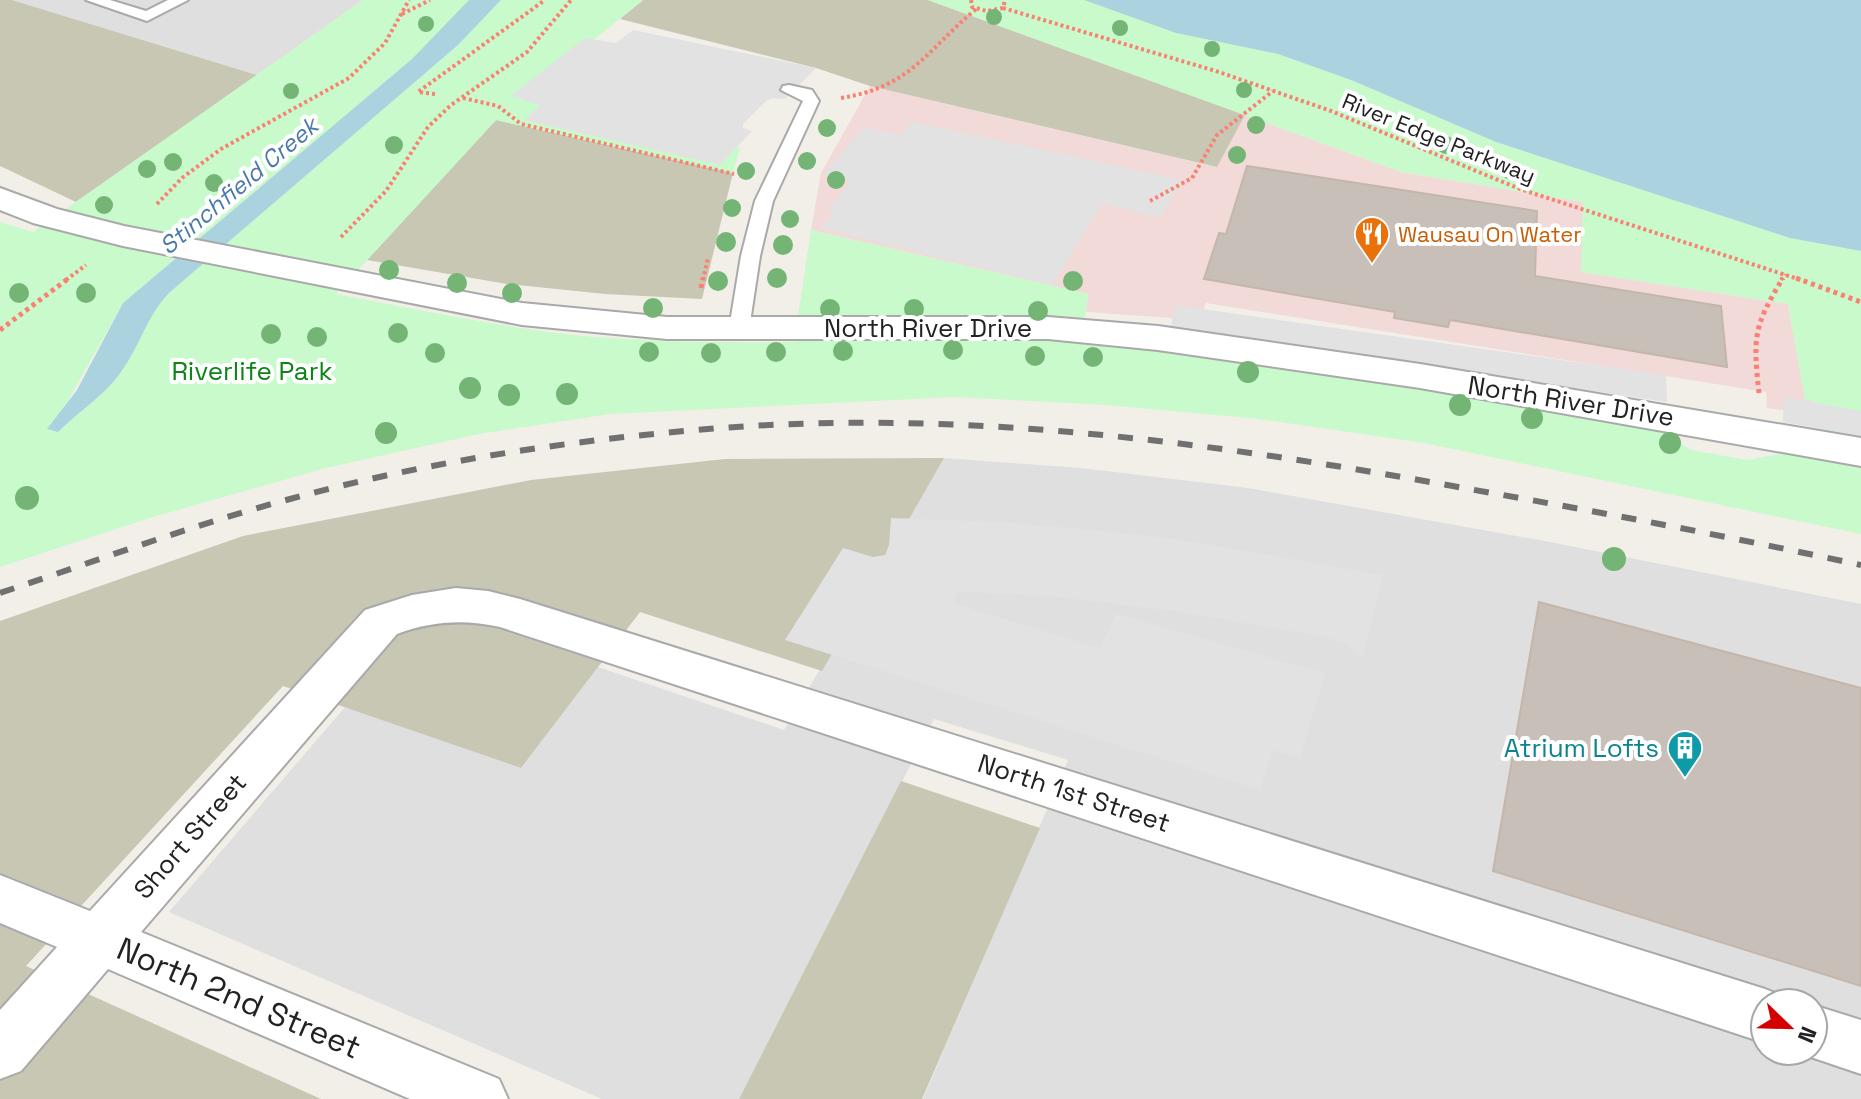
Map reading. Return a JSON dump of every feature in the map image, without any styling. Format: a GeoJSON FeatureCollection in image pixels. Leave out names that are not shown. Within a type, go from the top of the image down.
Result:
{"type":"FeatureCollection","features":[{"type":"Feature","properties":{"kind":"street","name":"North River Drive"},"geometry":{"type":"LineString","coordinates":[[0,198],[73,224],[151,225],[268,266],[522,314],[637,326],[739,329],[1048,328],[1158,338],[1420,376],[1861,452]]}},
{"type":"Feature","properties":{"kind":"street","name":"North 1st Street"},"geometry":{"type":"LineString","coordinates":[[381,622],[410,610],[446,603],[484,606],[1749,1011]]}},
{"type":"Feature","properties":{"kind":"street","name":"Short Street"},"geometry":{"type":"LineString","coordinates":[[0,1052],[381,622]]}},
{"type":"Feature","properties":{"kind":"street","name":"North 2nd Street"},"geometry":{"type":"LineString","coordinates":[[0,898],[478,1099]]}},
{"type":"Feature","properties":{"kind":"street"},"geometry":{"type":"LineString","coordinates":[[1829,1037],[1861,1047]]}},
{"type":"Feature","properties":{"kind":"lane"},"geometry":{"type":"LineString","coordinates":[[94,0],[147,16],[180,0]]}},
{"type":"Feature","properties":{"kind":"lane"},"geometry":{"type":"LineString","coordinates":[[739,329],[753,244],[768,189],[784,149],[812,98],[789,90]]}},
{"type":"Feature","properties":{"kind":"path"},"geometry":{"type":"LineString","coordinates":[[151,225],[176,183],[202,161],[321,95],[361,66],[382,47],[409,0]]}},
{"type":"Feature","properties":{"kind":"path"},"geometry":{"type":"LineString","coordinates":[[401,14],[430,0]]}},
{"type":"Feature","properties":{"kind":"path"},"geometry":{"type":"LineString","coordinates":[[435,94],[418,92],[545,0]]}},
{"type":"Feature","properties":{"kind":"path"},"geometry":{"type":"LineString","coordinates":[[336,241],[386,191],[428,127],[462,98],[527,52],[571,0]]}},
{"type":"Feature","properties":{"kind":"path"},"geometry":{"type":"LineString","coordinates":[[812,98],[856,97],[898,83],[916,70],[933,48],[976,9],[970,4],[971,0]]}},
{"type":"Feature","properties":{"kind":"path"},"geometry":{"type":"LineString","coordinates":[[1003,8],[1005,0]]}},
{"type":"Feature","properties":{"kind":"path","name":"River Edge Parkway"},"geometry":{"type":"LineString","coordinates":[[976,9],[993,11],[1003,8],[1162,52],[1273,91],[1520,189],[1785,274],[1861,302]]}},
{"type":"Feature","properties":{"kind":"path"},"geometry":{"type":"LineString","coordinates":[[1150,201],[1192,178],[1211,142],[1224,127],[1273,91]]}},
{"type":"Feature","properties":{"kind":"path"},"geometry":{"type":"LineString","coordinates":[[462,98],[498,106],[516,123],[734,174]]}},
{"type":"Feature","properties":{"kind":"path"},"geometry":{"type":"LineString","coordinates":[[0,330],[90,262]]}},
{"type":"Feature","properties":{"kind":"path"},"geometry":{"type":"LineString","coordinates":[[1759,385],[1754,355],[1759,316],[1785,274]]}},
{"type":"Feature","properties":{"kind":"shaded area"},"geometry":{"type":"Polygon","coordinates":[[[0,0],[12,0],[257,75],[76,202],[0,166],[0,0]]]}},
{"type":"Feature","properties":{"kind":"shaded area"},"geometry":{"type":"Polygon","coordinates":[[[12,0],[363,0],[257,75],[12,0]]]}},
{"type":"Feature","properties":{"kind":"shaded area"},"geometry":{"type":"Polygon","coordinates":[[[643,0],[928,0],[1245,115],[1217,167],[870,86],[816,68],[620,19],[643,0]]]}},
{"type":"Feature","properties":{"kind":"shaded area"},"geometry":{"type":"Polygon","coordinates":[[[633,30],[816,68],[785,99],[766,101],[743,124],[743,128],[752,131],[720,165],[524,120],[540,105],[511,96],[585,38],[616,43],[633,30]]]}},
{"type":"Feature","properties":{"kind":"shaded area"},"geometry":{"type":"Polygon","coordinates":[[[870,86],[1216,167],[1245,115],[1401,172],[1584,202],[1582,272],[1788,304],[1805,399],[1813,401],[1815,414],[1767,408],[1766,392],[1206,303],[1201,320],[1086,312],[1088,294],[811,230],[821,173],[870,86]]]}},
{"type":"Feature","properties":{"kind":"shaded area"},"geometry":{"type":"Polygon","coordinates":[[[496,120],[733,173],[702,299],[605,294],[507,284],[367,260],[496,120]]]}},
{"type":"Feature","properties":{"kind":"shaded area"},"geometry":{"type":"Polygon","coordinates":[[[912,122],[1182,180],[1161,217],[1102,204],[1052,285],[821,228],[832,214],[829,208],[851,181],[823,174],[863,127],[901,135],[912,122]]]}},
{"type":"Feature","properties":{"kind":"shaded area"},"geometry":{"type":"Polygon","coordinates":[[[1174,305],[1666,375],[1667,402],[1171,328],[1174,305]]]}},
{"type":"Feature","properties":{"kind":"shaded area"},"geometry":{"type":"Polygon","coordinates":[[[1784,397],[1861,411],[1861,436],[1783,422],[1784,397]]]}},
{"type":"Feature","properties":{"kind":"shaded area"},"geometry":{"type":"Polygon","coordinates":[[[944,458],[1081,468],[1248,488],[1550,542],[1861,604],[1861,1099],[923,1099],[1068,760],[934,719],[739,1099],[602,1099],[169,912],[345,707],[521,768],[598,667],[784,730],[944,458]]]}},
{"type":"Feature","properties":{"kind":"shaded area"},"geometry":{"type":"Polygon","coordinates":[[[944,458],[822,671],[640,612],[521,768],[283,686],[26,966],[321,1099],[0,1099],[0,621],[243,536],[531,480],[725,459],[944,458]]]}},
{"type":"Feature","properties":{"kind":"shaded area"},"geometry":{"type":"Polygon","coordinates":[[[891,518],[1001,522],[1114,532],[1182,540],[1384,575],[1362,658],[1348,645],[1325,637],[1173,611],[1058,597],[959,592],[954,597],[959,605],[1100,648],[1116,614],[1325,673],[1300,758],[1273,750],[1260,790],[785,640],[843,548],[873,557],[885,555],[891,518]]]}},
{"type":"Feature","properties":{"kind":"shaded area"},"geometry":{"type":"Polygon","coordinates":[[[901,781],[1040,828],[922,1099],[739,1099],[901,781]]]}},
{"type":"Feature","properties":{"kind":"green space","name":"Riverlife Park"},"geometry":{"type":"Polygon","coordinates":[[[363,0],[469,0],[412,59],[123,303],[70,397],[58,432],[114,381],[154,311],[169,293],[458,45],[501,0],[643,0],[522,98],[740,148],[733,173],[496,120],[336,294],[561,334],[694,342],[794,342],[811,230],[1088,294],[1082,344],[1191,354],[1550,407],[1664,433],[1691,450],[1747,460],[1786,453],[1824,460],[1813,401],[1805,400],[1788,304],[1581,272],[1583,202],[1401,172],[928,0],[1084,0],[1176,33],[1278,54],[1351,80],[1496,142],[1790,238],[1861,251],[1861,534],[1424,443],[1259,419],[1107,405],[954,397],[610,414],[479,434],[326,468],[153,517],[0,567],[0,222],[33,232],[363,0]]]}},
{"type":"Feature","properties":{"kind":"water"},"geometry":{"type":"Polygon","coordinates":[[[469,0],[501,0],[458,45],[169,293],[154,312],[128,362],[114,381],[58,432],[47,429],[77,390],[123,303],[412,59],[469,0]]]}},
{"type":"Feature","properties":{"kind":"water"},"geometry":{"type":"Polygon","coordinates":[[[1084,0],[1861,0],[1861,251],[1790,238],[1496,142],[1351,80],[1278,54],[1176,33],[1084,0]]]}},
{"type":"Feature","properties":{"kind":"building","name":"Wausau On Water"},"geometry":{"type":"Polygon","coordinates":[[[1247,166],[1537,211],[1535,276],[1721,306],[1727,367],[1450,320],[1448,327],[1394,318],[1395,312],[1204,279],[1219,233],[1226,234],[1247,166]]]}},
{"type":"Feature","properties":{"kind":"building","name":"Atrium Lofts"},"geometry":{"type":"Polygon","coordinates":[[[1539,602],[1861,688],[1861,986],[1493,871],[1539,602]]]}},
{"type":"Feature","properties":{"kind":"railway"},"geometry":{"type":"LineString","coordinates":[[0,593],[217,520],[396,473],[504,453],[612,438],[815,423],[1003,427],[1190,445],[1518,498],[1861,565]]}},
{"type":"Feature","properties":{"kind":"place","name":"Wausau On Water"},"geometry":{"type":"Point","coordinates":[1372,265]}},
{"type":"Feature","properties":{"kind":"place","name":"Atrium Lofts"},"geometry":{"type":"Point","coordinates":[1685,779]}},
{"type":"Feature","properties":{"kind":"water label","name":"Stinchfield Creek"},"geometry":{"type":"Point","coordinates":[239,186]}}]}
